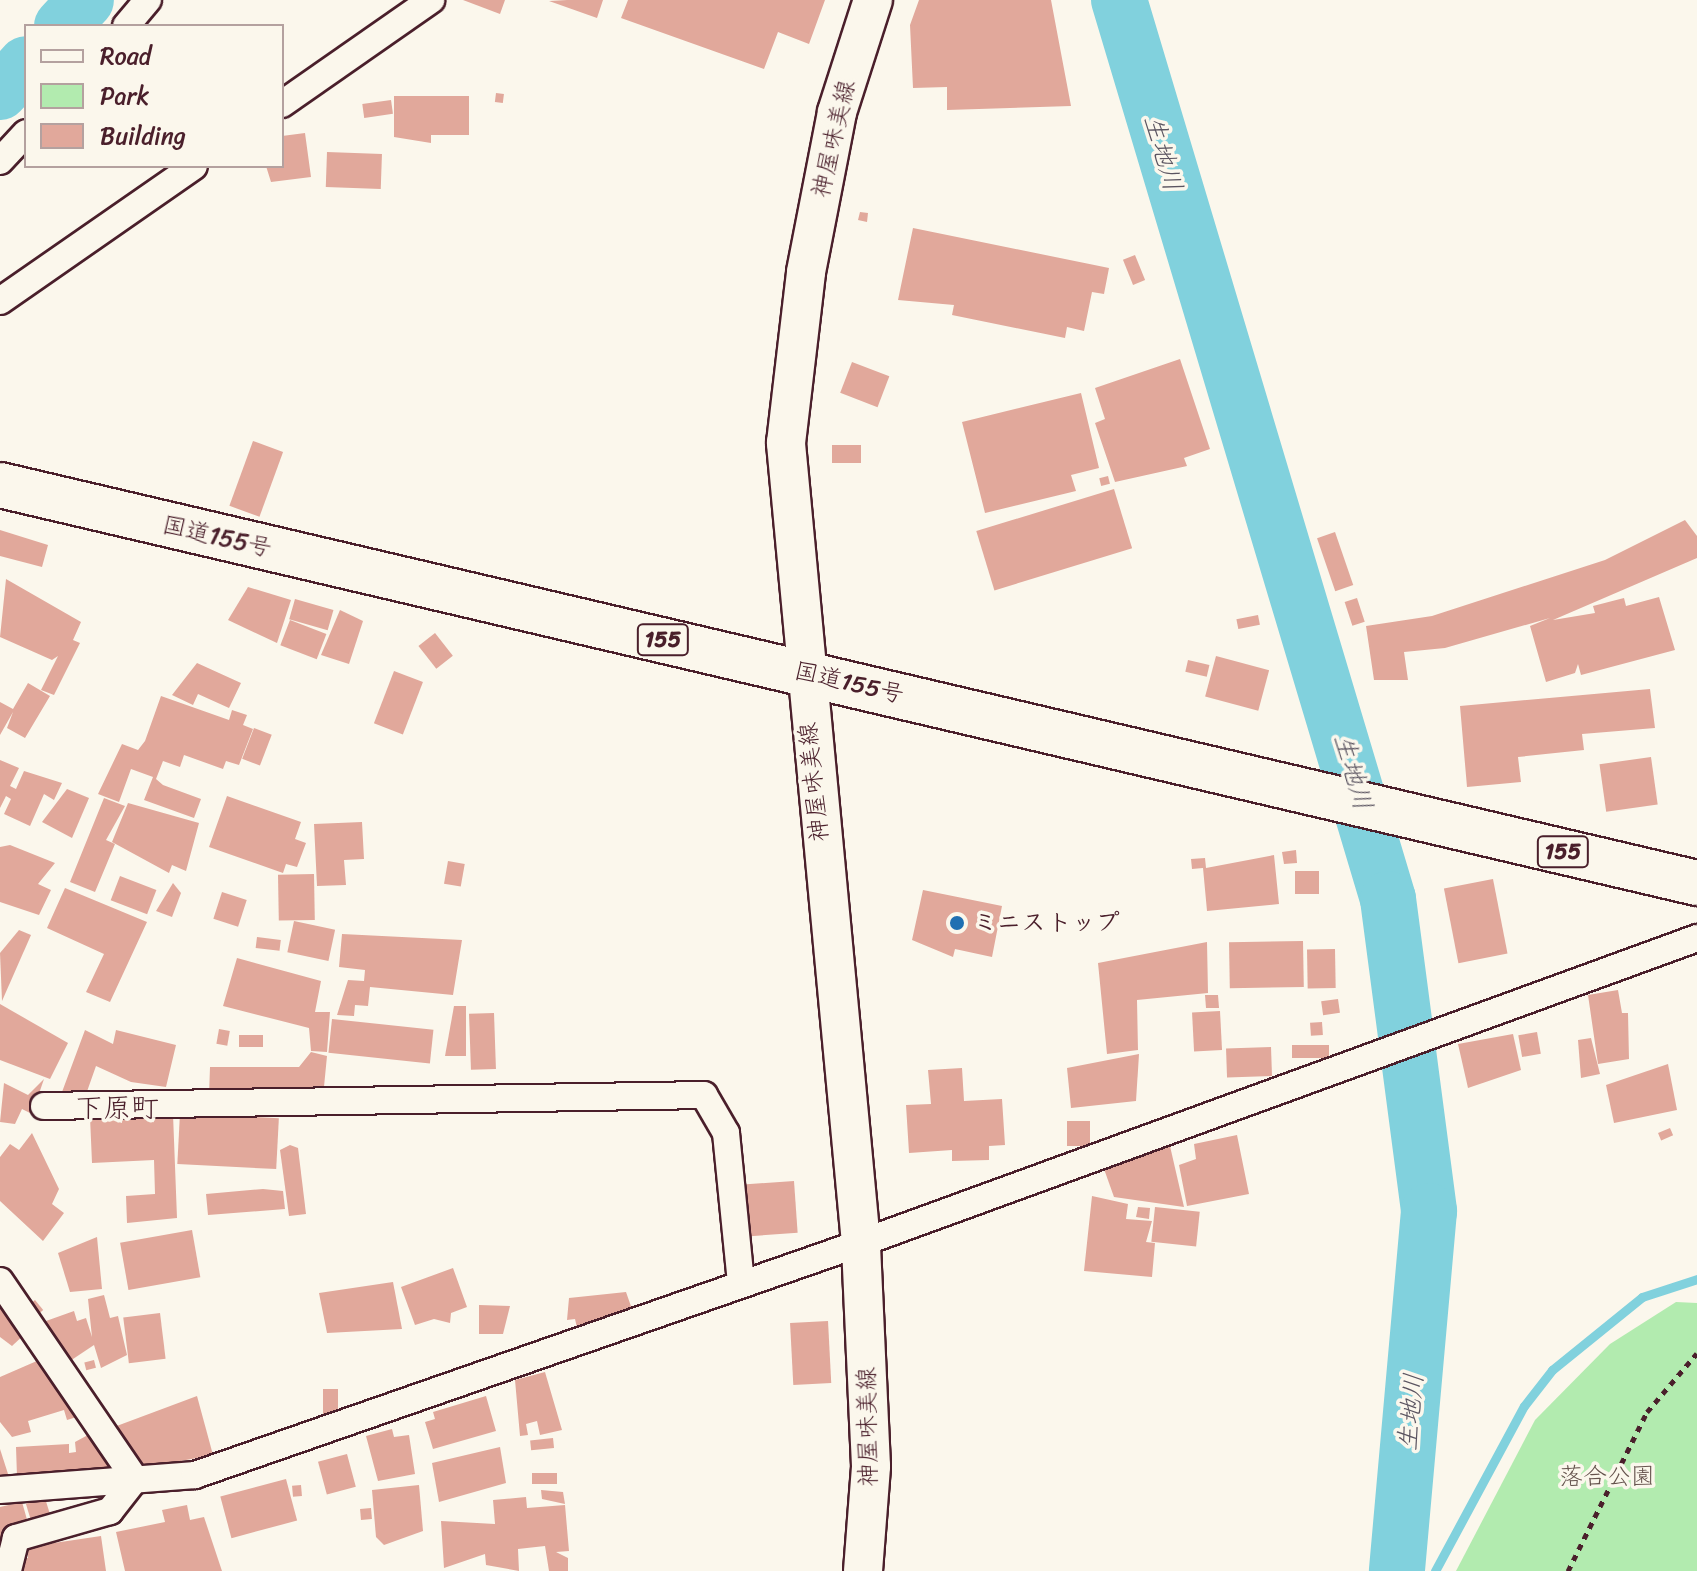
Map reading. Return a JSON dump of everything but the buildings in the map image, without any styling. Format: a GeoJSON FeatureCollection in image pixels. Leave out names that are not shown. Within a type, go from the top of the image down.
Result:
{"type":"FeatureCollection","features":[{"type":"Feature","properties":{"kind":"highway","name":"国道155号"},"geometry":{"type":"LineString","coordinates":[[0,485],[1697,883]]}},
{"type":"Feature","properties":{"kind":"main road","name":"神屋味美線"},"geometry":{"type":"LineString","coordinates":[[863,1571],[871,1466],[861,1243],[803,672],[786,443],[806,272],[834,127],[873,0]]}},
{"type":"Feature","properties":{"kind":"street"},"geometry":{"type":"LineString","coordinates":[[128,24],[148,0]]}},
{"type":"Feature","properties":{"kind":"street"},"geometry":{"type":"LineString","coordinates":[[284,103],[431,0]]}},
{"type":"Feature","properties":{"kind":"street"},"geometry":{"type":"LineString","coordinates":[[0,161],[24,135]]}},
{"type":"Feature","properties":{"kind":"street"},"geometry":{"type":"LineString","coordinates":[[0,301],[191,168]]}},
{"type":"Feature","properties":{"kind":"street"},"geometry":{"type":"LineString","coordinates":[[0,1490],[195,1475],[861,1243],[1697,938]]}},
{"type":"Feature","properties":{"kind":"street"},"geometry":{"type":"LineString","coordinates":[[44,1106],[704,1095],[726,1133],[741,1284]]}},
{"type":"Feature","properties":{"kind":"street"},"geometry":{"type":"LineString","coordinates":[[0,1281],[135,1479]]}},
{"type":"Feature","properties":{"kind":"street"},"geometry":{"type":"LineString","coordinates":[[8,1571],[16,1538],[110,1511],[135,1479]]}},
{"type":"Feature","properties":{"kind":"path"},"geometry":{"type":"LineString","coordinates":[[1568,1571],[1647,1412],[1697,1353]]}},
{"type":"Feature","properties":{"kind":"green space","name":"落合公園"},"geometry":{"type":"Polygon","coordinates":[[[1676,1302],[1697,1303],[1697,1571],[1456,1571],[1535,1420],[1610,1344],[1676,1302]]]}},
{"type":"Feature","properties":{"kind":"waterway"},"geometry":{"type":"LineString","coordinates":[[64,24],[86,0]]}},
{"type":"Feature","properties":{"kind":"waterway","name":"生地川"},"geometry":{"type":"LineString","coordinates":[[1119,0],[1388,899],[1429,1211],[1397,1571]]}},
{"type":"Feature","properties":{"kind":"waterway"},"geometry":{"type":"LineString","coordinates":[[0,92],[24,66]]}},
{"type":"Feature","properties":{"kind":"waterway"},"geometry":{"type":"LineString","coordinates":[[1435,1571],[1524,1406],[1552,1370],[1642,1297],[1697,1279]]}},
{"type":"Feature","properties":{"kind":"place","name":"ミニストップ"},"geometry":{"type":"Point","coordinates":[957,923]}},
{"type":"Feature","properties":{"kind":"district","name":"下原町"},"geometry":{"type":"Point","coordinates":[117,1108]}}]}
